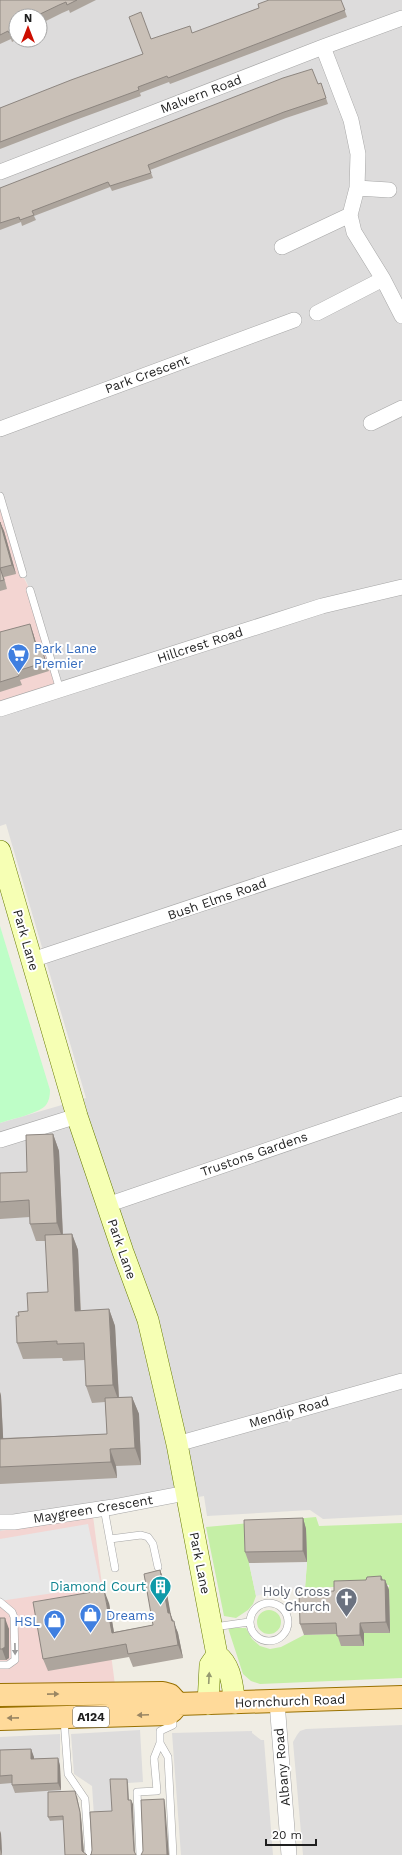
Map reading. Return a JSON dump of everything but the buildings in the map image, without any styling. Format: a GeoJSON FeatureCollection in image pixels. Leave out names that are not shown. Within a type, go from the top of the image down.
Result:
{"type":"FeatureCollection","features":[{"type":"Feature","properties":{"kind":"main road","name":"A124"},"geometry":{"type":"LineString","coordinates":[[0,1695],[163,1693],[170,1695],[175,1708]]}},
{"type":"Feature","properties":{"kind":"main road","name":"Hornchurch Road"},"geometry":{"type":"LineString","coordinates":[[0,1719],[168,1714],[175,1708],[208,1704],[402,1697]]}},
{"type":"Feature","properties":{"kind":"street","name":"Malvern Road"},"geometry":{"type":"LineString","coordinates":[[0,172],[402,18]]}},
{"type":"Feature","properties":{"kind":"street"},"geometry":{"type":"LineString","coordinates":[[323,47],[352,120],[358,154],[357,188],[350,215],[354,232],[383,279],[402,316]]}},
{"type":"Feature","properties":{"kind":"street"},"geometry":{"type":"LineString","coordinates":[[357,188],[389,190]]}},
{"type":"Feature","properties":{"kind":"street"},"geometry":{"type":"LineString","coordinates":[[282,247],[350,215]]}},
{"type":"Feature","properties":{"kind":"street"},"geometry":{"type":"LineString","coordinates":[[317,313],[383,279]]}},
{"type":"Feature","properties":{"kind":"street","name":"Park Crescent"},"geometry":{"type":"LineString","coordinates":[[0,429],[294,320]]}},
{"type":"Feature","properties":{"kind":"street"},"geometry":{"type":"LineString","coordinates":[[371,423],[402,408]]}},
{"type":"Feature","properties":{"kind":"street","name":"Hillcrest Road"},"geometry":{"type":"LineString","coordinates":[[0,709],[322,606],[402,587]]}},
{"type":"Feature","properties":{"kind":"street","name":"Bush Elms Road"},"geometry":{"type":"LineString","coordinates":[[32,960],[402,837]]}},
{"type":"Feature","properties":{"kind":"street","name":"Park Lane"},"geometry":{"type":"LineString","coordinates":[[0,850],[77,1116],[148,1320],[177,1444],[217,1655],[225,1661],[228,1668],[235,1703]]}},
{"type":"Feature","properties":{"kind":"street","name":"Trustons Gardens"},"geometry":{"type":"LineString","coordinates":[[107,1205],[402,1104]]}},
{"type":"Feature","properties":{"kind":"street"},"geometry":{"type":"LineString","coordinates":[[0,1140],[77,1116]]}},
{"type":"Feature","properties":{"kind":"street","name":"Mendip Road"},"geometry":{"type":"LineString","coordinates":[[177,1444],[402,1381]]}},
{"type":"Feature","properties":{"kind":"street","name":"Maygreen Crescent"},"geometry":{"type":"LineString","coordinates":[[0,1522],[14,1522],[104,1508],[186,1493]]}},
{"type":"Feature","properties":{"kind":"street"},"geometry":{"type":"LineString","coordinates":[[208,1704],[210,1665],[217,1655]]}},
{"type":"Feature","properties":{"kind":"street","name":"Albany Road"},"geometry":{"type":"LineString","coordinates":[[277,1702],[289,1855]]}},
{"type":"Feature","properties":{"kind":"lane"},"geometry":{"type":"LineString","coordinates":[[0,496],[22,574]]}},
{"type":"Feature","properties":{"kind":"lane"},"geometry":{"type":"LineString","coordinates":[[30,590],[60,690]]}},
{"type":"Feature","properties":{"kind":"lane"},"geometry":{"type":"LineString","coordinates":[[104,1508],[115,1568]]}},
{"type":"Feature","properties":{"kind":"lane"},"geometry":{"type":"LineString","coordinates":[[110,1539],[141,1535],[148,1537],[153,1544],[158,1567]]}},
{"type":"Feature","properties":{"kind":"lane"},"geometry":{"type":"LineString","coordinates":[[0,1602],[12,1612],[14,1617],[15,1660],[8,1665],[0,1665]]}},
{"type":"Feature","properties":{"kind":"lane"},"geometry":{"type":"LineString","coordinates":[[270,1603],[281,1607],[288,1618],[288,1624],[282,1636],[271,1641],[259,1638],[250,1629],[249,1622],[250,1616],[258,1606],[270,1603]]}},
{"type":"Feature","properties":{"kind":"lane"},"geometry":{"type":"LineString","coordinates":[[212,1627],[249,1622]]}},
{"type":"Feature","properties":{"kind":"lane"},"geometry":{"type":"LineString","coordinates":[[140,1855],[137,1792],[157,1791],[154,1758],[160,1744],[160,1731],[173,1725],[175,1708]]}},
{"type":"Feature","properties":{"kind":"lane"},"geometry":{"type":"LineString","coordinates":[[64,1718],[68,1774],[85,1799],[89,1855]]}},
{"type":"Feature","properties":{"kind":"lane"},"geometry":{"type":"LineString","coordinates":[[160,1744],[168,1757],[173,1855]]}},
{"type":"Feature","properties":{"kind":"shaded area"},"geometry":{"type":"Polygon","coordinates":[[[0,0],[402,0],[402,1515],[323,1519],[310,1510],[207,1516],[204,1496],[0,1531],[0,1123],[86,1098],[6,824],[0,826],[0,709],[30,590],[23,574],[0,496],[0,0]]]}},
{"type":"Feature","properties":{"kind":"shaded area"},"geometry":{"type":"Polygon","coordinates":[[[0,495],[22,574],[30,590],[60,690],[0,709],[0,495]]]}},
{"type":"Feature","properties":{"kind":"shaded area"},"geometry":{"type":"Polygon","coordinates":[[[93,1516],[115,1685],[0,1687],[0,1531],[93,1516]]]}},
{"type":"Feature","properties":{"kind":"shaded area"},"geometry":{"type":"Polygon","coordinates":[[[88,1524],[101,1586],[0,1601],[0,1539],[88,1524]]]}},
{"type":"Feature","properties":{"kind":"shaded area"},"geometry":{"type":"Polygon","coordinates":[[[307,1562],[305,1588],[283,1589],[256,1596],[249,1563],[307,1562]]]}},
{"type":"Feature","properties":{"kind":"shaded area"},"geometry":{"type":"Polygon","coordinates":[[[402,1725],[402,1855],[303,1855],[293,1742],[300,1731],[306,1729],[402,1725]]]}},
{"type":"Feature","properties":{"kind":"shaded area"},"geometry":{"type":"Polygon","coordinates":[[[140,1730],[143,1782],[112,1784],[113,1815],[94,1816],[92,1786],[74,1774],[71,1734],[140,1730]]]}},
{"type":"Feature","properties":{"kind":"shaded area"},"geometry":{"type":"Polygon","coordinates":[[[252,1731],[252,1733],[261,1740],[264,1740],[273,1855],[181,1855],[172,1733],[252,1731]]]}},
{"type":"Feature","properties":{"kind":"shaded area"},"geometry":{"type":"Polygon","coordinates":[[[60,1734],[60,1775],[66,1855],[0,1855],[0,1737],[60,1734]]]}},
{"type":"Feature","properties":{"kind":"green space"},"geometry":{"type":"Polygon","coordinates":[[[0,926],[50,1090],[50,1096],[46,1105],[37,1111],[0,1123],[0,926]]]}},
{"type":"Feature","properties":{"kind":"green space"},"geometry":{"type":"Polygon","coordinates":[[[316,1517],[319,1526],[402,1523],[402,1678],[260,1684],[251,1681],[243,1674],[228,1628],[246,1628],[252,1639],[260,1646],[270,1649],[281,1647],[304,1635],[390,1632],[389,1591],[385,1587],[389,1587],[389,1585],[305,1588],[307,1562],[248,1531],[249,1563],[256,1596],[253,1604],[248,1610],[236,1618],[224,1616],[206,1527],[316,1517]]]}},
{"type":"Feature","properties":{"kind":"green space"},"geometry":{"type":"Polygon","coordinates":[[[269,1610],[278,1613],[281,1622],[278,1631],[269,1634],[260,1631],[257,1622],[260,1613],[269,1610]]]}},
{"type":"Feature","properties":{"kind":"place","name":"Park Lane Premier"},"geometry":{"type":"Point","coordinates":[18,674]}},
{"type":"Feature","properties":{"kind":"place","name":"Diamond Court"},"geometry":{"type":"Point","coordinates":[161,1606]}},
{"type":"Feature","properties":{"kind":"place","name":"Holy Cross Church"},"geometry":{"type":"Point","coordinates":[346,1618]}},
{"type":"Feature","properties":{"kind":"place","name":"Dreams"},"geometry":{"type":"Point","coordinates":[90,1634]}},
{"type":"Feature","properties":{"kind":"place","name":"HSL"},"geometry":{"type":"Point","coordinates":[55,1640]}}]}
